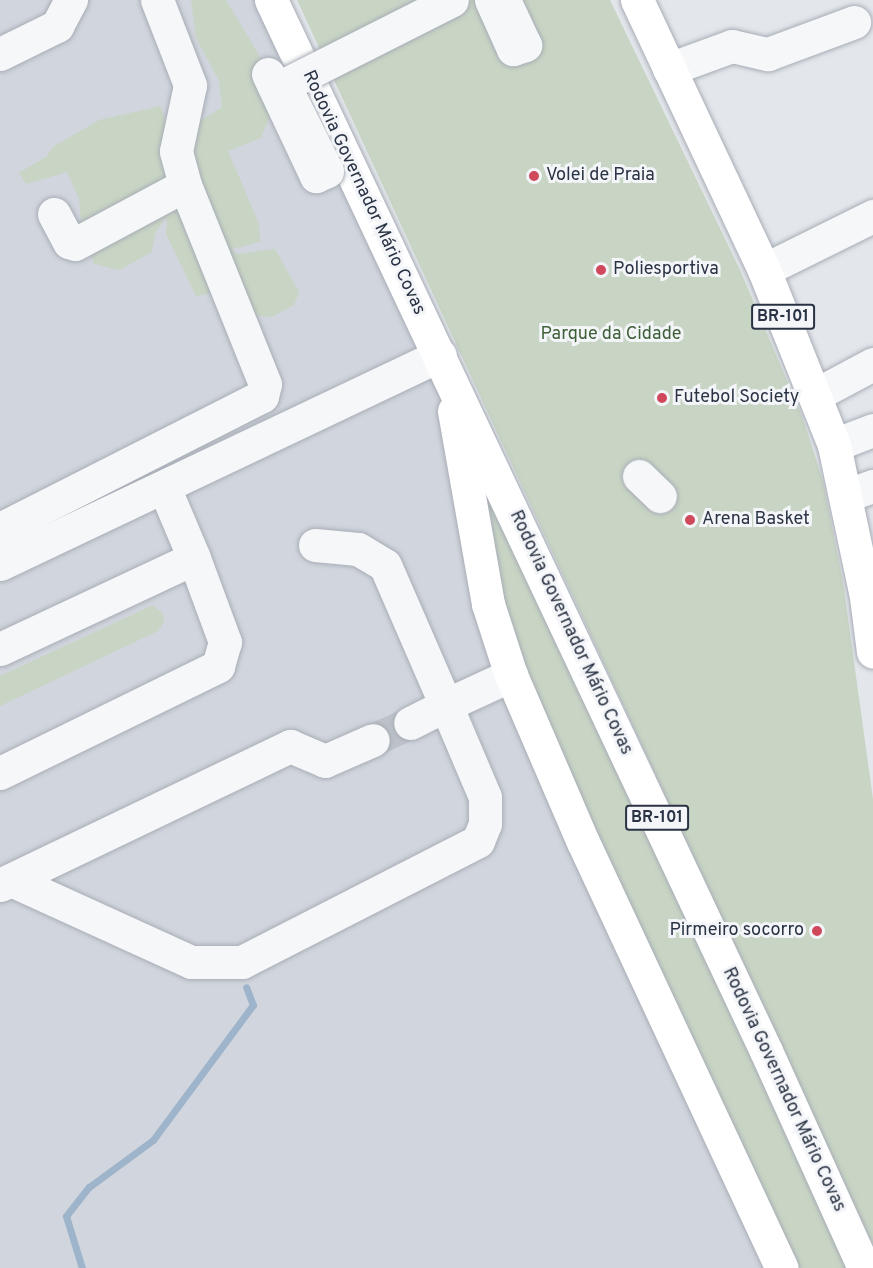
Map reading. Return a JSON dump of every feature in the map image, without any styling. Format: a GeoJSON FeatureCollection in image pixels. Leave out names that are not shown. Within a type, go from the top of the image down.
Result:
{"type":"FeatureCollection","features":[{"type":"Feature","properties":{"kind":"highway","name":"Rodovia Governador Mário Covas"},"geometry":{"type":"LineString","coordinates":[[271,0],[287,64],[444,363],[864,1268]]}},
{"type":"Feature","properties":{"kind":"highway","name":"BR-101"},"geometry":{"type":"LineString","coordinates":[[637,0],[764,270],[834,445],[859,491],[873,646]]}},
{"type":"Feature","properties":{"kind":"highway"},"geometry":{"type":"LineString","coordinates":[[444,363],[488,603],[511,675],[583,842],[782,1268]]}},
{"type":"Feature","properties":{"kind":"street"},"geometry":{"type":"LineString","coordinates":[[0,54],[57,27],[71,0]]}},
{"type":"Feature","properties":{"kind":"street"},"geometry":{"type":"LineString","coordinates":[[0,529],[262,396],[265,384],[185,185],[176,151],[190,85],[157,0]]}},
{"type":"Feature","properties":{"kind":"street"},"geometry":{"type":"LineString","coordinates":[[287,64],[268,74],[316,176],[327,171],[284,85],[452,0]]}},
{"type":"Feature","properties":{"kind":"street"},"geometry":{"type":"LineString","coordinates":[[491,0],[513,49],[525,45],[504,0]]}},
{"type":"Feature","properties":{"kind":"street"},"geometry":{"type":"LineString","coordinates":[[669,69],[732,46],[768,54],[854,22]]}},
{"type":"Feature","properties":{"kind":"street"},"geometry":{"type":"LineString","coordinates":[[54,214],[69,242],[75,244],[185,185]]}},
{"type":"Feature","properties":{"kind":"street"},"geometry":{"type":"LineString","coordinates":[[764,270],[873,216]]}},
{"type":"Feature","properties":{"kind":"street"},"geometry":{"type":"LineString","coordinates":[[0,564],[164,487],[444,363]]}},
{"type":"Feature","properties":{"kind":"street"},"geometry":{"type":"LineString","coordinates":[[815,395],[873,364]]}},
{"type":"Feature","properties":{"kind":"street"},"geometry":{"type":"LineString","coordinates":[[834,445],[873,430]]}},
{"type":"Feature","properties":{"kind":"street"},"geometry":{"type":"LineString","coordinates":[[0,774],[218,666],[225,642],[194,558],[164,487]]}},
{"type":"Feature","properties":{"kind":"street"},"geometry":{"type":"LineString","coordinates":[[6,883],[191,962],[242,962],[478,841],[484,824],[485,797],[385,565],[358,549],[315,545]]}},
{"type":"Feature","properties":{"kind":"street"},"geometry":{"type":"LineString","coordinates":[[0,649],[194,558]]}},
{"type":"Feature","properties":{"kind":"street"},"geometry":{"type":"LineString","coordinates":[[410,723],[511,675]]}},
{"type":"Feature","properties":{"kind":"street"},"geometry":{"type":"LineString","coordinates":[[6,883],[290,746],[325,761],[374,740]]}},
{"type":"Feature","properties":{"kind":"shaded area"},"geometry":{"type":"Polygon","coordinates":[[[0,0],[263,0],[429,329],[783,1268],[0,1268],[0,0]]]}},
{"type":"Feature","properties":{"kind":"green space"},"geometry":{"type":"Polygon","coordinates":[[[191,0],[226,0],[258,53],[278,96],[261,138],[228,151],[259,224],[260,242],[232,249],[237,254],[275,249],[299,292],[294,305],[272,317],[245,315],[220,291],[196,296],[166,234],[167,217],[156,231],[152,252],[119,270],[94,264],[82,230],[79,199],[67,172],[26,184],[19,173],[47,156],[53,147],[99,120],[161,106],[168,130],[194,125],[222,107],[219,81],[196,38],[191,0]]]}},
{"type":"Feature","properties":{"kind":"green space","name":"Parque da Cidade"},"geometry":{"type":"Polygon","coordinates":[[[297,0],[610,0],[740,270],[802,416],[823,481],[843,582],[873,799],[873,1245],[297,0]]]}},
{"type":"Feature","properties":{"kind":"green space"},"geometry":{"type":"Polygon","coordinates":[[[448,370],[851,1268],[782,1268],[511,675],[448,370]]]}},
{"type":"Feature","properties":{"kind":"green space"},"geometry":{"type":"Polygon","coordinates":[[[153,605],[163,614],[164,622],[158,631],[0,706],[0,676],[153,605]]]}},
{"type":"Feature","properties":{"kind":"waterway"},"geometry":{"type":"LineString","coordinates":[[82,1268],[66,1216],[89,1187],[153,1140],[253,1005],[246,987]]}},
{"type":"Feature","properties":{"kind":"tunnel"},"geometry":{"type":"LineString","coordinates":[[373,740],[410,723]]}},
{"type":"Feature","properties":{"kind":"place","name":"Volei de Praia"},"geometry":{"type":"Point","coordinates":[534,176]}},
{"type":"Feature","properties":{"kind":"place","name":"Poliesportiva"},"geometry":{"type":"Point","coordinates":[601,270]}},
{"type":"Feature","properties":{"kind":"place","name":"Futebol Society"},"geometry":{"type":"Point","coordinates":[662,398]}},
{"type":"Feature","properties":{"kind":"place","name":"Arena Basket"},"geometry":{"type":"Point","coordinates":[690,520]}},
{"type":"Feature","properties":{"kind":"place","name":"Pirmeiro socorro"},"geometry":{"type":"Point","coordinates":[817,931]}}]}
